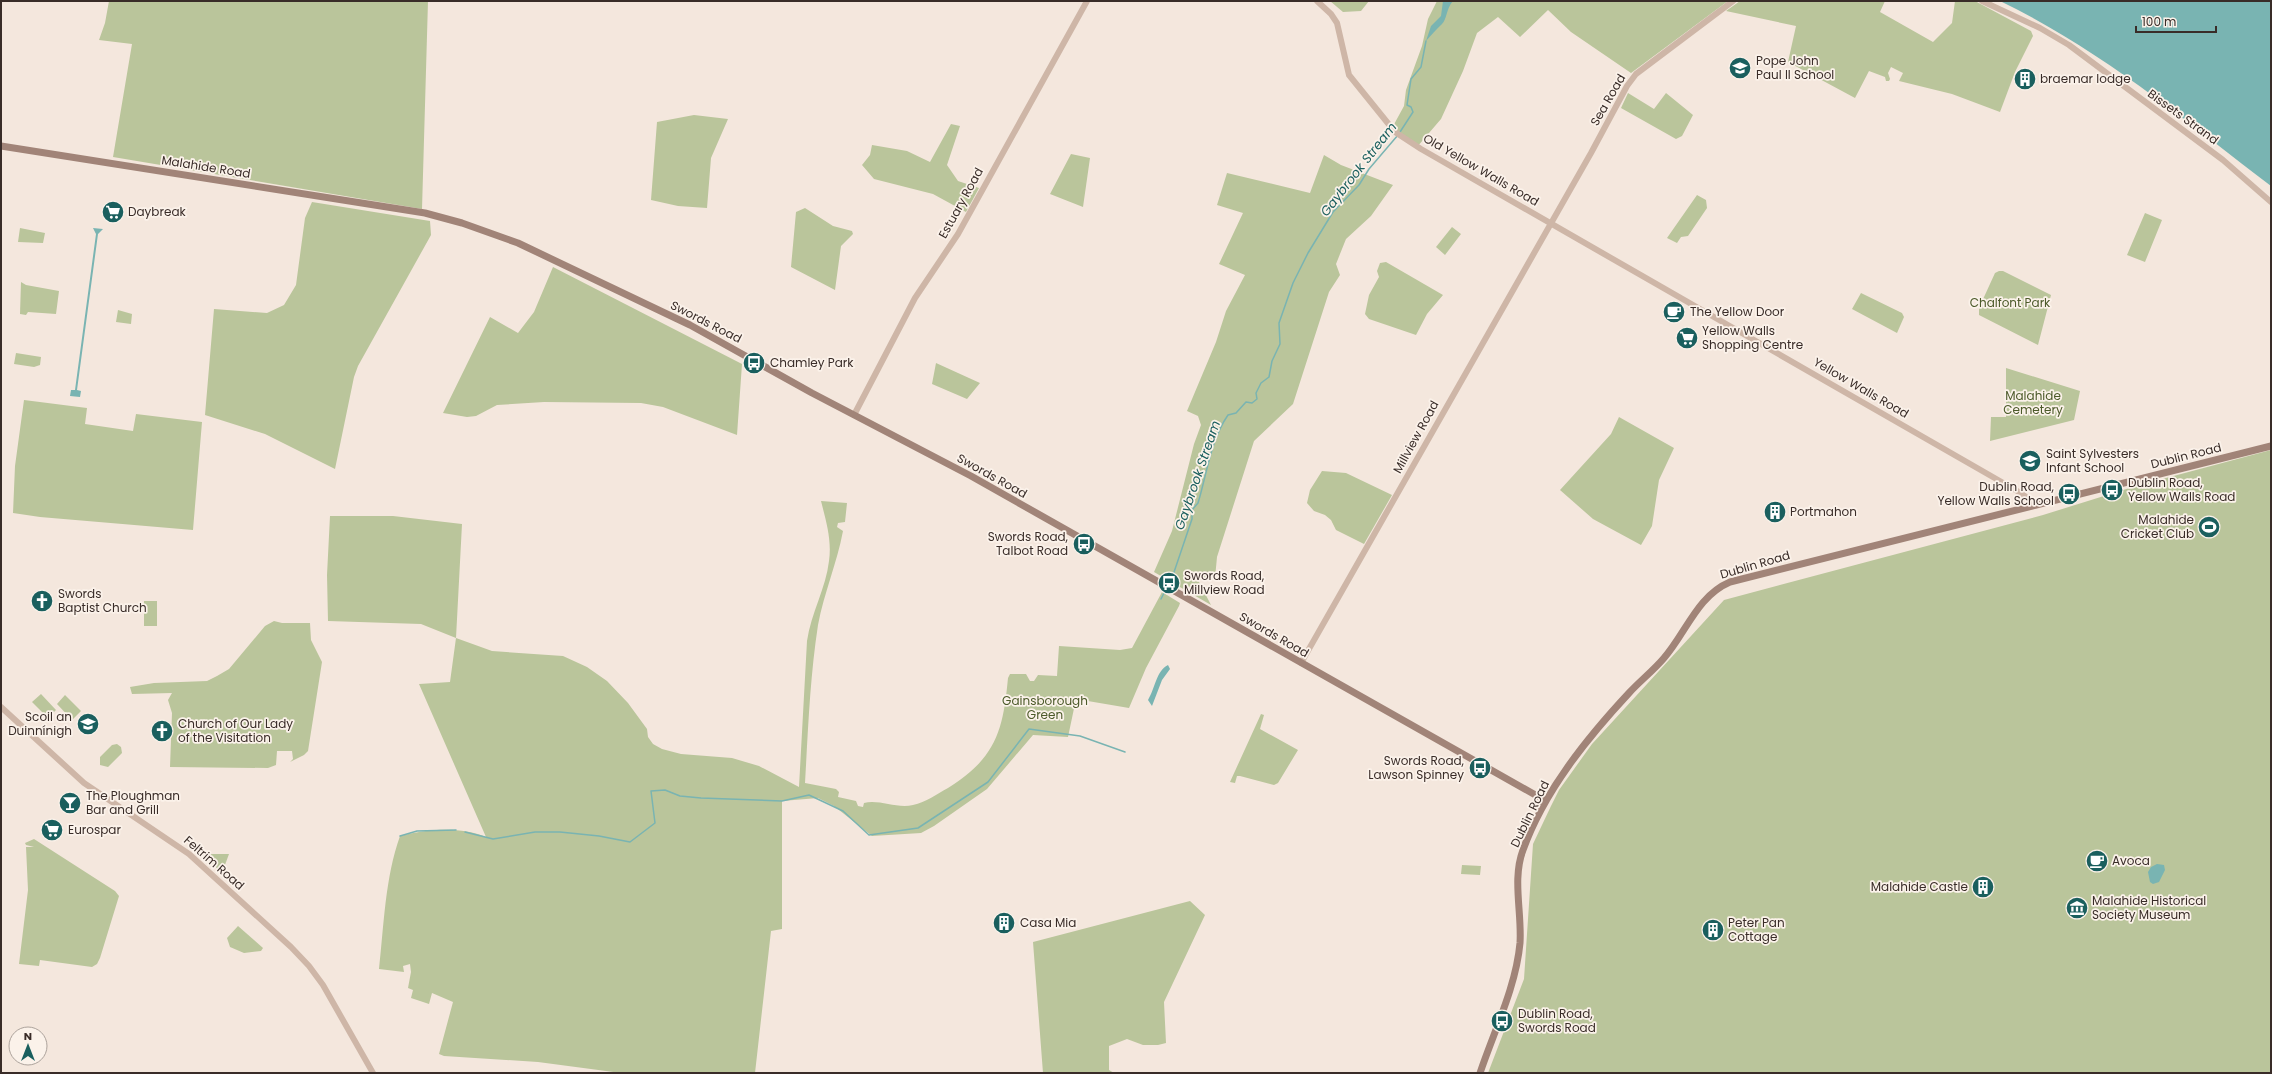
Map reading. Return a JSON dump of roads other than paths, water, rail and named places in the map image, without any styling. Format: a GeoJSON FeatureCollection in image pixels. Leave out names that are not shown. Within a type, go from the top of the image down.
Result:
{"type":"FeatureCollection","features":[{"type":"Feature","properties":{"kind":"main road","name":"Malahide Road"},"geometry":{"type":"LineString","coordinates":[[1,146],[407,210]]}},
{"type":"Feature","properties":{"kind":"main road","name":"Swords Road"},"geometry":{"type":"LineString","coordinates":[[407,210],[462,223],[543,254],[690,325],[854,415],[971,476],[1546,801]]}},
{"type":"Feature","properties":{"kind":"main road","name":"Dublin Road"},"geometry":{"type":"LineString","coordinates":[[1480,1073],[1512,980],[1517,960],[1520,942],[1518,866],[1523,850],[1546,801],[1577,754],[1629,693],[1664,658],[1710,593],[1720,586],[1824,558],[2271,446]]}},
{"type":"Feature","properties":{"kind":"street","name":"Estuary Road"},"geometry":{"type":"LineString","coordinates":[[854,415],[915,298],[958,234],[1087,1]]}},
{"type":"Feature","properties":{"kind":"street","name":"Old Yellow Walls Road"},"geometry":{"type":"LineString","coordinates":[[1318,1],[1331,14],[1337,23],[1349,75],[1396,132],[1550,222]]}},
{"type":"Feature","properties":{"kind":"street","name":"Sea Road"},"geometry":{"type":"LineString","coordinates":[[1550,222],[1633,77],[1733,1]]}},
{"type":"Feature","properties":{"kind":"street","name":"Bissets Strand"},"geometry":{"type":"LineString","coordinates":[[1982,1],[2040,28],[2080,53],[2223,160],[2271,202]]}},
{"type":"Feature","properties":{"kind":"street","name":"Yellow Walls Road"},"geometry":{"type":"LineString","coordinates":[[1550,222],[2019,492],[2026,497],[2031,506]]}},
{"type":"Feature","properties":{"kind":"street","name":"Millview Road"},"geometry":{"type":"LineString","coordinates":[[1301,663],[1550,222]]}},
{"type":"Feature","properties":{"kind":"street","name":"Feltrim Road"},"geometry":{"type":"LineString","coordinates":[[1,707],[84,782],[189,854],[291,947],[309,966],[323,985],[373,1073]]}},
{"type":"Feature","properties":{"kind":"water"},"geometry":{"type":"Polygon","coordinates":[[[1443,1],[1453,1],[1449,7],[1444,22],[1426,41],[1431,26],[1441,16],[1443,1]]]}},
{"type":"Feature","properties":{"kind":"water"},"geometry":{"type":"Polygon","coordinates":[[[2000,1],[2271,1],[2271,186],[2140,86],[2072,40],[2000,1]]]}},
{"type":"Feature","properties":{"kind":"water"},"geometry":{"type":"Polygon","coordinates":[[[93,228],[103,229],[98,234],[77,390],[81,391],[80,397],[70,396],[71,390],[75,390],[96,234],[93,228]]]}},
{"type":"Feature","properties":{"kind":"water"},"geometry":{"type":"Polygon","coordinates":[[[1168,665],[1170,669],[1162,680],[1152,706],[1148,700],[1158,676],[1168,665]]]}},
{"type":"Feature","properties":{"kind":"water"},"geometry":{"type":"Polygon","coordinates":[[[2157,864],[2164,865],[2165,870],[2159,882],[2153,884],[2150,882],[2148,872],[2151,867],[2157,864]]]}},
{"type":"Feature","properties":{"kind":"waterway","name":"Gaybrook Stream"},"geometry":{"type":"LineString","coordinates":[[1400,132],[1413,112],[1411,107],[1407,105],[1411,79],[1421,67],[1426,41]]}},
{"type":"Feature","properties":{"kind":"waterway","name":"Gaybrook Stream"},"geometry":{"type":"LineString","coordinates":[[1171,581],[1192,519],[1192,510],[1198,503],[1217,436],[1228,415],[1236,413],[1246,402],[1252,403],[1257,399],[1256,393],[1261,383],[1269,377],[1272,361],[1280,344],[1279,323],[1293,283],[1308,253],[1333,212],[1359,185],[1369,169],[1398,135]]}},
{"type":"Feature","properties":{"kind":"waterway","name":"Gaybrook Stream"},"geometry":{"type":"LineString","coordinates":[[1161,599],[1164,593]]}},
{"type":"Feature","properties":{"kind":"waterway"},"geometry":{"type":"LineString","coordinates":[[1029,729],[1080,736],[1125,752]]}},
{"type":"Feature","properties":{"kind":"waterway","name":"Gaybrook Stream"},"geometry":{"type":"LineString","coordinates":[[465,832],[493,839],[535,832],[560,832],[599,836],[630,842],[655,823],[651,791],[665,790],[680,796],[701,798],[782,801],[809,795],[843,811],[869,835],[918,828],[988,782],[1029,729]]}},
{"type":"Feature","properties":{"kind":"waterway","name":"Gaybrook Stream"},"geometry":{"type":"LineString","coordinates":[[400,836],[417,831],[456,830]]}},
{"type":"Feature","properties":{"kind":"place","name":"Pope John Paul II School"},"geometry":{"type":"Point","coordinates":[1740,68]}},
{"type":"Feature","properties":{"kind":"place","name":"braemar lodge"},"geometry":{"type":"Point","coordinates":[2025,79]}},
{"type":"Feature","properties":{"kind":"place","name":"Daybreak"},"geometry":{"type":"Point","coordinates":[113,212]}},
{"type":"Feature","properties":{"kind":"place","name":"The Yellow Door"},"geometry":{"type":"Point","coordinates":[1674,312]}},
{"type":"Feature","properties":{"kind":"place","name":"Yellow Walls Shopping Centre"},"geometry":{"type":"Point","coordinates":[1687,338]}},
{"type":"Feature","properties":{"kind":"place","name":"Chamley Park"},"geometry":{"type":"Point","coordinates":[754,363]}},
{"type":"Feature","properties":{"kind":"place","name":"Saint Sylvesters Infant School"},"geometry":{"type":"Point","coordinates":[2030,461]}},
{"type":"Feature","properties":{"kind":"place","name":"Dublin Road, Yellow Walls Road"},"geometry":{"type":"Point","coordinates":[2112,490]}},
{"type":"Feature","properties":{"kind":"place","name":"Dublin Road, Yellow Walls School"},"geometry":{"type":"Point","coordinates":[2069,494]}},
{"type":"Feature","properties":{"kind":"place","name":"Portmahon"},"geometry":{"type":"Point","coordinates":[1775,512]}},
{"type":"Feature","properties":{"kind":"place","name":"Malahide Cricket Club"},"geometry":{"type":"Point","coordinates":[2209,527]}},
{"type":"Feature","properties":{"kind":"place","name":"Swords Road, Talbot Road"},"geometry":{"type":"Point","coordinates":[1084,544]}},
{"type":"Feature","properties":{"kind":"place","name":"Swords Road, Millview Road"},"geometry":{"type":"Point","coordinates":[1169,583]}},
{"type":"Feature","properties":{"kind":"place","name":"Swords Baptist Church"},"geometry":{"type":"Point","coordinates":[42,601]}},
{"type":"Feature","properties":{"kind":"place","name":"Scoil an Duinnínigh"},"geometry":{"type":"Point","coordinates":[88,724]}},
{"type":"Feature","properties":{"kind":"place","name":"Church of Our Lady of the Visitation"},"geometry":{"type":"Point","coordinates":[162,731]}},
{"type":"Feature","properties":{"kind":"place","name":"Swords Road, Lawson Spinney"},"geometry":{"type":"Point","coordinates":[1480,768]}},
{"type":"Feature","properties":{"kind":"place","name":"The Ploughman Bar and Grill"},"geometry":{"type":"Point","coordinates":[70,803]}},
{"type":"Feature","properties":{"kind":"place","name":"Eurospar"},"geometry":{"type":"Point","coordinates":[52,830]}},
{"type":"Feature","properties":{"kind":"place","name":"Avoca"},"geometry":{"type":"Point","coordinates":[2097,861]}},
{"type":"Feature","properties":{"kind":"place","name":"Malahide Castle"},"geometry":{"type":"Point","coordinates":[1983,887]}},
{"type":"Feature","properties":{"kind":"place","name":"Malahide Historical Society Museum"},"geometry":{"type":"Point","coordinates":[2077,908]}},
{"type":"Feature","properties":{"kind":"place","name":"Casa Mia"},"geometry":{"type":"Point","coordinates":[1004,923]}},
{"type":"Feature","properties":{"kind":"place","name":"Peter Pan Cottage"},"geometry":{"type":"Point","coordinates":[1713,930]}},
{"type":"Feature","properties":{"kind":"place","name":"Dublin Road, Swords Road"},"geometry":{"type":"Point","coordinates":[1502,1021]}},
{"type":"Feature","properties":{"kind":"park label","name":"Chalfont Park"},"geometry":{"type":"Point","coordinates":[2010,303]}},
{"type":"Feature","properties":{"kind":"park label","name":"Malahide Cemetery"},"geometry":{"type":"Point","coordinates":[2033,403]}},
{"type":"Feature","properties":{"kind":"park label","name":"Gainsborough Green"},"geometry":{"type":"Point","coordinates":[1045,708]}}]}
